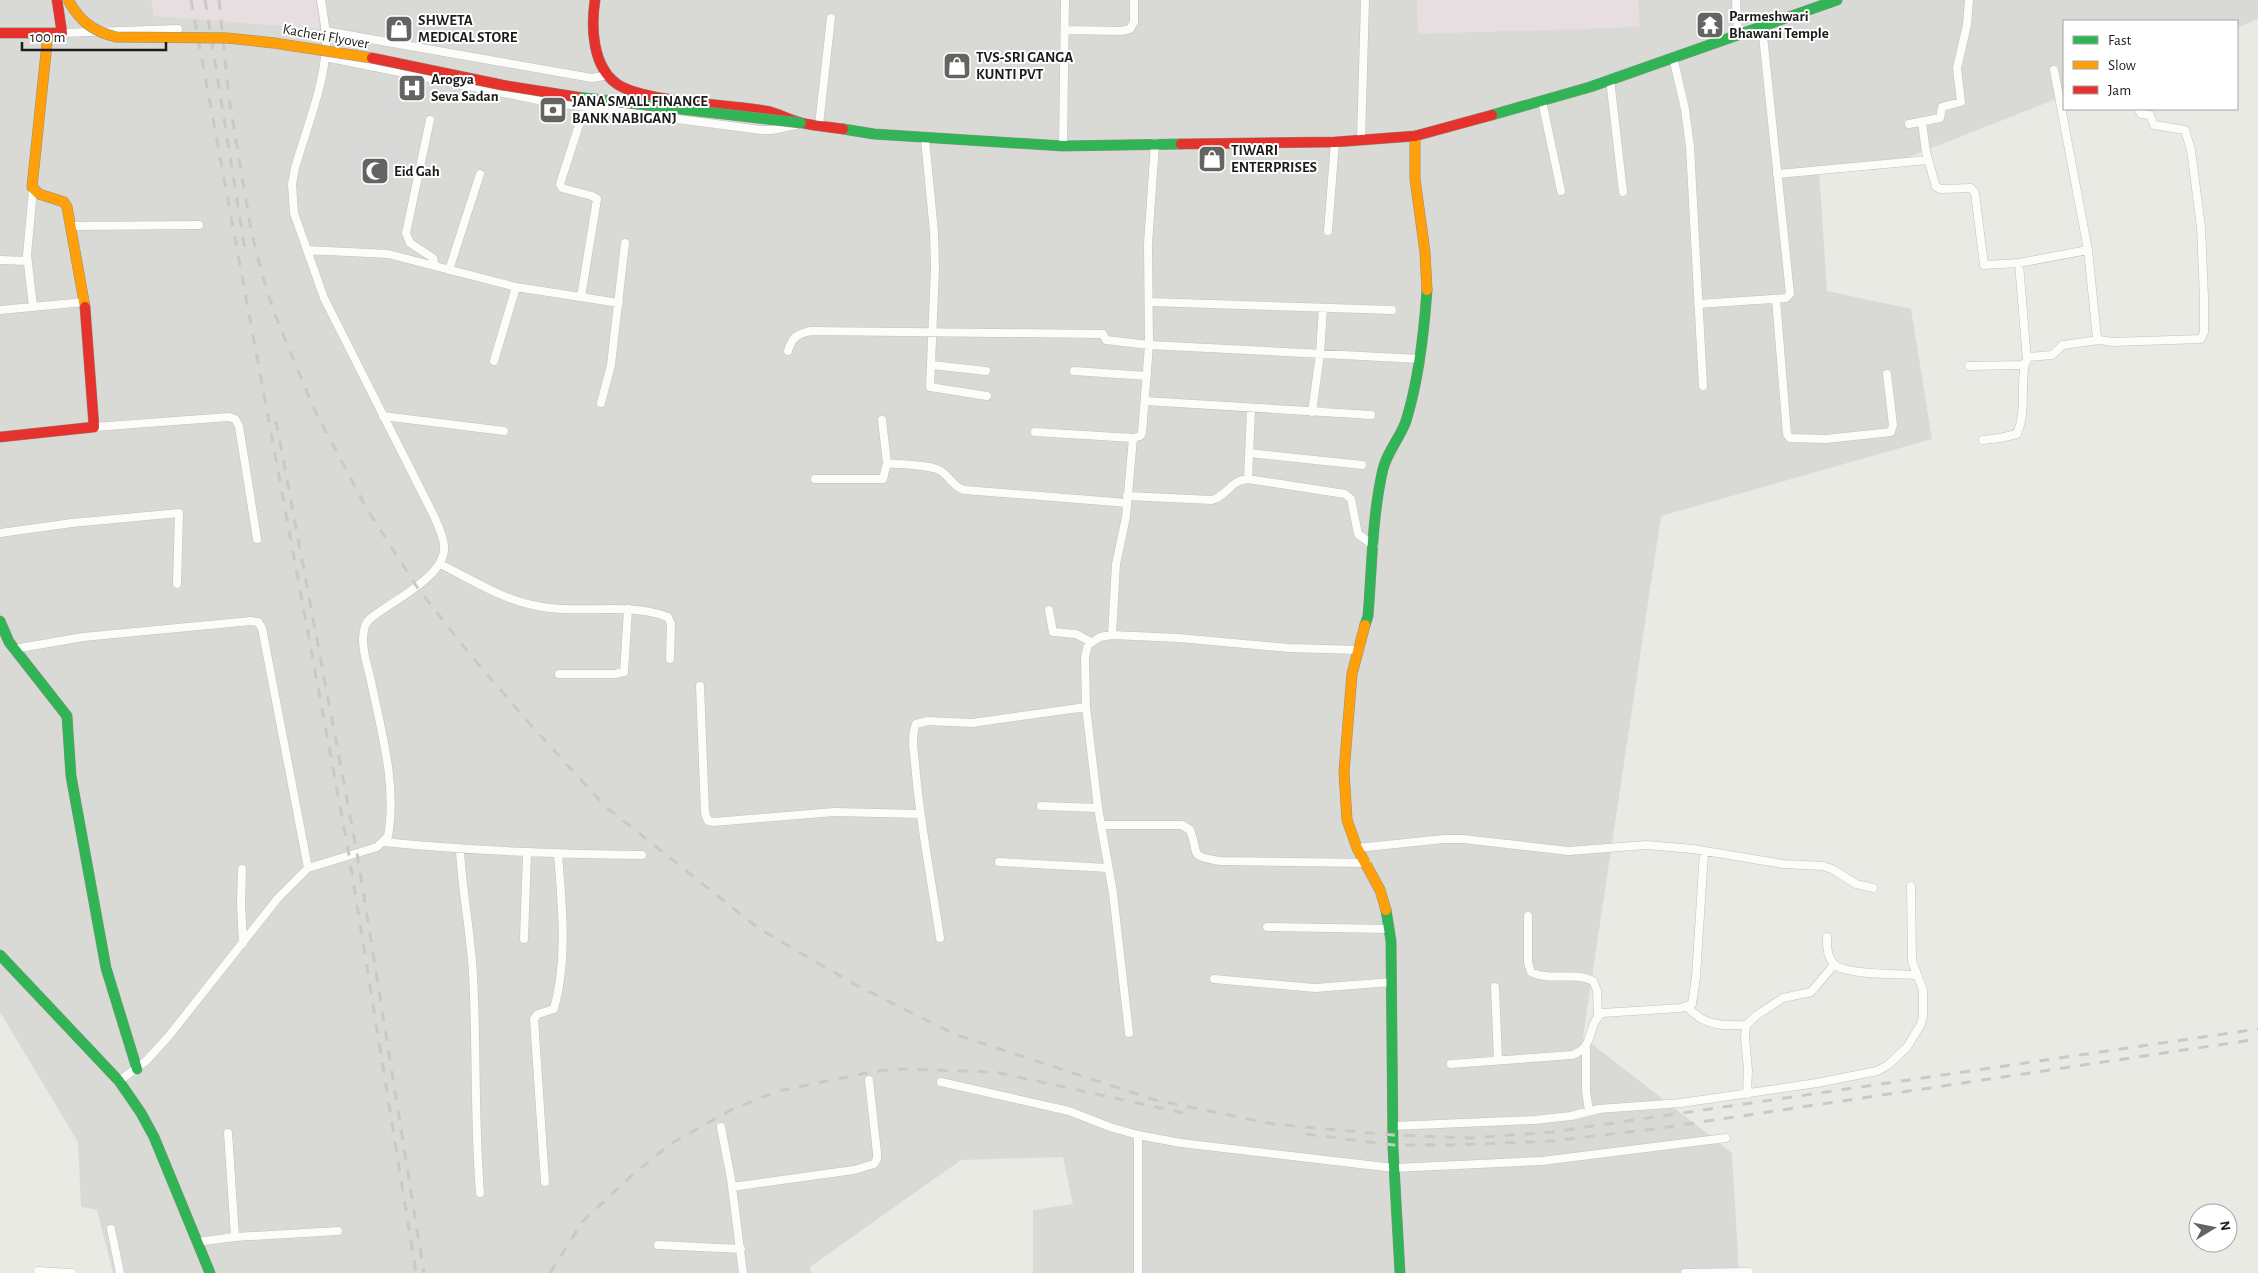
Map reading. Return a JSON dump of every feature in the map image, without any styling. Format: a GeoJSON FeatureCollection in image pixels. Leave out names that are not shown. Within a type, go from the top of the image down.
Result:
{"type":"FeatureCollection","features":[{"type":"Feature","properties":{"kind":"main road"},"geometry":{"type":"LineString","coordinates":[[0,33],[62,33],[56,0]]}},
{"type":"Feature","properties":{"kind":"main road","name":"Kacheri Flyover"},"geometry":{"type":"LineString","coordinates":[[68,0],[77,17],[93,31],[111,37],[258,40],[324,49],[549,93],[801,123]]}},
{"type":"Feature","properties":{"kind":"main road"},"geometry":{"type":"LineString","coordinates":[[595,0],[592,35],[601,64],[616,83],[631,90],[654,96],[768,111],[801,123],[874,134],[925,139],[1063,146],[1155,143],[1335,142],[1415,136],[1542,101],[1837,0]]}},
{"type":"Feature","properties":{"kind":"main road"},"geometry":{"type":"LineString","coordinates":[[0,437],[94,427],[85,302],[71,226],[64,202],[39,194],[33,190],[32,182],[36,131],[48,34]]}},
{"type":"Feature","properties":{"kind":"main road"},"geometry":{"type":"LineString","coordinates":[[1400,1273],[1394,1168],[1390,928],[1380,890],[1367,863],[1357,848],[1347,820],[1344,772],[1352,674],[1368,616],[1379,489],[1384,466],[1405,423],[1414,394],[1420,359],[1427,286],[1425,252],[1415,178],[1415,136]]}},
{"type":"Feature","properties":{"kind":"main road"},"geometry":{"type":"LineString","coordinates":[[0,620],[9,642],[67,716],[71,776],[106,968],[121,1022],[137,1069]]}},
{"type":"Feature","properties":{"kind":"main road"},"geometry":{"type":"LineString","coordinates":[[0,955],[119,1082],[154,1137],[210,1273]]}},
{"type":"Feature","properties":{"kind":"street"},"geometry":{"type":"LineString","coordinates":[[119,1082],[137,1069],[168,1037],[278,898],[308,868],[373,849],[384,842],[388,836],[390,824],[385,746],[366,656],[364,629],[372,617],[417,587],[440,564],[444,545],[441,531],[324,298],[294,213],[292,184],[295,168],[325,57],[325,31],[321,0]]}},
{"type":"Feature","properties":{"kind":"street"},"geometry":{"type":"LineString","coordinates":[[1063,146],[1066,0]]}},
{"type":"Feature","properties":{"kind":"street"},"geometry":{"type":"LineString","coordinates":[[1065,30],[1121,31],[1130,29],[1134,22],[1134,0]]}},
{"type":"Feature","properties":{"kind":"street"},"geometry":{"type":"LineString","coordinates":[[1361,140],[1365,0]]}},
{"type":"Feature","properties":{"kind":"street"},"geometry":{"type":"LineString","coordinates":[[1736,0],[1738,35]]}},
{"type":"Feature","properties":{"kind":"street"},"geometry":{"type":"LineString","coordinates":[[1909,124],[1940,118],[1942,107],[1960,102],[1957,68],[1969,0]]}},
{"type":"Feature","properties":{"kind":"street"},"geometry":{"type":"LineString","coordinates":[[819,125],[831,18]]}},
{"type":"Feature","properties":{"kind":"street"},"geometry":{"type":"LineString","coordinates":[[1698,304],[1776,299],[1788,297],[1790,290],[1762,26]]}},
{"type":"Feature","properties":{"kind":"street"},"geometry":{"type":"LineString","coordinates":[[62,33],[178,29]]}},
{"type":"Feature","properties":{"kind":"street"},"geometry":{"type":"LineString","coordinates":[[325,31],[592,78],[609,75]]}},
{"type":"Feature","properties":{"kind":"street"},"geometry":{"type":"LineString","coordinates":[[325,57],[491,91],[584,106],[761,130],[772,130],[801,123]]}},
{"type":"Feature","properties":{"kind":"street"},"geometry":{"type":"LineString","coordinates":[[1673,57],[1685,109],[1690,147],[1703,386]]}},
{"type":"Feature","properties":{"kind":"street"},"geometry":{"type":"LineString","coordinates":[[2054,70],[2088,250],[2097,338],[2099,340]]}},
{"type":"Feature","properties":{"kind":"street"},"geometry":{"type":"LineString","coordinates":[[1610,79],[1623,192]]}},
{"type":"Feature","properties":{"kind":"street"},"geometry":{"type":"LineString","coordinates":[[1542,101],[1561,191]]}},
{"type":"Feature","properties":{"kind":"street"},"geometry":{"type":"LineString","coordinates":[[581,297],[597,199],[562,188],[560,184],[584,106]]}},
{"type":"Feature","properties":{"kind":"street"},"geometry":{"type":"LineString","coordinates":[[1969,366],[2001,366],[2052,355],[2063,346],[2099,340],[2113,342],[2184,341],[2198,340],[2203,337],[2204,297],[2201,227],[2191,150],[2187,135],[2182,128],[2162,128],[2154,125],[2150,115],[2141,114],[2139,110]]}},
{"type":"Feature","properties":{"kind":"street"},"geometry":{"type":"LineString","coordinates":[[430,120],[406,233],[410,243],[433,258],[435,266]]}},
{"type":"Feature","properties":{"kind":"street"},"geometry":{"type":"LineString","coordinates":[[1922,122],[1928,160],[1938,188],[1968,188],[1974,191],[1984,265],[2019,263],[2088,250]]}},
{"type":"Feature","properties":{"kind":"street"},"geometry":{"type":"LineString","coordinates":[[925,139],[934,232],[934,332],[930,386],[987,396]]}},
{"type":"Feature","properties":{"kind":"street"},"geometry":{"type":"LineString","coordinates":[[1328,231],[1335,142]]}},
{"type":"Feature","properties":{"kind":"street"},"geometry":{"type":"LineString","coordinates":[[1035,432],[1133,438],[1142,434],[1149,345],[1148,234],[1155,143]]}},
{"type":"Feature","properties":{"kind":"street"},"geometry":{"type":"LineString","coordinates":[[1777,174],[1928,160]]}},
{"type":"Feature","properties":{"kind":"street"},"geometry":{"type":"LineString","coordinates":[[449,270],[480,174]]}},
{"type":"Feature","properties":{"kind":"street"},"geometry":{"type":"LineString","coordinates":[[32,306],[27,260],[33,190]]}},
{"type":"Feature","properties":{"kind":"street"},"geometry":{"type":"LineString","coordinates":[[71,226],[199,225]]}},
{"type":"Feature","properties":{"kind":"street"},"geometry":{"type":"LineString","coordinates":[[601,403],[611,365],[625,243]]}},
{"type":"Feature","properties":{"kind":"street"},"geometry":{"type":"LineString","coordinates":[[307,250],[388,254],[516,286],[619,303]]}},
{"type":"Feature","properties":{"kind":"street"},"geometry":{"type":"LineString","coordinates":[[0,260],[27,260]]}},
{"type":"Feature","properties":{"kind":"street"},"geometry":{"type":"LineString","coordinates":[[1983,440],[2017,434],[2024,409],[2022,389],[2026,360],[2019,263]]}},
{"type":"Feature","properties":{"kind":"street"},"geometry":{"type":"LineString","coordinates":[[494,361],[516,286]]}},
{"type":"Feature","properties":{"kind":"street"},"geometry":{"type":"LineString","coordinates":[[1776,299],[1788,434],[1790,438],[1846,437],[1891,432],[1894,425],[1887,374]]}},
{"type":"Feature","properties":{"kind":"street"},"geometry":{"type":"LineString","coordinates":[[0,310],[85,302]]}},
{"type":"Feature","properties":{"kind":"street"},"geometry":{"type":"LineString","coordinates":[[1149,302],[1392,310]]}},
{"type":"Feature","properties":{"kind":"street"},"geometry":{"type":"LineString","coordinates":[[1312,412],[1320,354],[1323,308]]}},
{"type":"Feature","properties":{"kind":"street"},"geometry":{"type":"LineString","coordinates":[[788,351],[796,335],[810,330],[1103,334],[1106,340],[1149,345],[1420,359]]}},
{"type":"Feature","properties":{"kind":"street"},"geometry":{"type":"LineString","coordinates":[[932,365],[986,370]]}},
{"type":"Feature","properties":{"kind":"street"},"geometry":{"type":"LineString","coordinates":[[1074,371],[1147,376]]}},
{"type":"Feature","properties":{"kind":"street"},"geometry":{"type":"LineString","coordinates":[[1145,401],[1371,415]]}},
{"type":"Feature","properties":{"kind":"street"},"geometry":{"type":"LineString","coordinates":[[1248,479],[1251,409]]}},
{"type":"Feature","properties":{"kind":"street"},"geometry":{"type":"LineString","coordinates":[[383,416],[504,431]]}},
{"type":"Feature","properties":{"kind":"street"},"geometry":{"type":"LineString","coordinates":[[94,427],[230,417],[235,419],[238,426],[257,539]]}},
{"type":"Feature","properties":{"kind":"street"},"geometry":{"type":"LineString","coordinates":[[815,479],[881,480],[884,478],[887,463],[882,420]]}},
{"type":"Feature","properties":{"kind":"street"},"geometry":{"type":"LineString","coordinates":[[1112,635],[1116,564],[1124,528],[1133,438]]}},
{"type":"Feature","properties":{"kind":"street"},"geometry":{"type":"LineString","coordinates":[[1249,453],[1362,465]]}},
{"type":"Feature","properties":{"kind":"street"},"geometry":{"type":"LineString","coordinates":[[887,463],[934,468],[946,475],[956,487],[965,490],[1127,500],[1212,500],[1219,498],[1235,482],[1248,479],[1348,496],[1352,502],[1358,534],[1374,546]]}},
{"type":"Feature","properties":{"kind":"street"},"geometry":{"type":"LineString","coordinates":[[0,533],[72,522],[179,513],[177,584]]}},
{"type":"Feature","properties":{"kind":"street"},"geometry":{"type":"LineString","coordinates":[[440,564],[517,602],[543,607],[628,609],[670,618],[670,659]]}},
{"type":"Feature","properties":{"kind":"street"},"geometry":{"type":"LineString","coordinates":[[559,674],[615,674],[624,672],[628,609]]}},
{"type":"Feature","properties":{"kind":"street"},"geometry":{"type":"LineString","coordinates":[[1050,610],[1053,632],[1076,634],[1091,642]]}},
{"type":"Feature","properties":{"kind":"street"},"geometry":{"type":"LineString","coordinates":[[14,649],[82,637],[251,621],[258,622],[262,628],[308,868]]}},
{"type":"Feature","properties":{"kind":"street"},"geometry":{"type":"LineString","coordinates":[[1129,1033],[1114,893],[1100,824],[1086,707],[1085,657],[1091,642],[1100,637],[1112,635],[1179,638],[1289,648],[1359,650]]}},
{"type":"Feature","properties":{"kind":"street"},"geometry":{"type":"LineString","coordinates":[[700,686],[705,814],[708,821],[834,812],[920,814]]}},
{"type":"Feature","properties":{"kind":"street"},"geometry":{"type":"LineString","coordinates":[[940,938],[920,814],[914,749],[914,728],[916,724],[928,722],[972,723],[1086,707]]}},
{"type":"Feature","properties":{"kind":"street"},"geometry":{"type":"LineString","coordinates":[[1041,806],[1098,808]]}},
{"type":"Feature","properties":{"kind":"street"},"geometry":{"type":"LineString","coordinates":[[1100,824],[1182,825],[1190,830],[1198,856],[1220,861],[1367,863]]}},
{"type":"Feature","properties":{"kind":"street"},"geometry":{"type":"LineString","coordinates":[[1357,848],[1444,839],[1463,839],[1569,851],[1602,850],[1635,844],[1783,864],[1823,866],[1837,871],[1856,884],[1874,888]]}},
{"type":"Feature","properties":{"kind":"street"},"geometry":{"type":"LineString","coordinates":[[384,842],[460,850],[527,854],[642,855]]}},
{"type":"Feature","properties":{"kind":"street"},"geometry":{"type":"LineString","coordinates":[[460,850],[462,886],[474,976],[475,1108],[480,1192]]}},
{"type":"Feature","properties":{"kind":"street"},"geometry":{"type":"LineString","coordinates":[[1598,1016],[1607,1012],[1688,1007],[1694,999],[1704,852]]}},
{"type":"Feature","properties":{"kind":"street"},"geometry":{"type":"LineString","coordinates":[[524,939],[527,854]]}},
{"type":"Feature","properties":{"kind":"street"},"geometry":{"type":"LineString","coordinates":[[545,1182],[534,1019],[536,1015],[554,1009],[562,958],[563,914],[558,854]]}},
{"type":"Feature","properties":{"kind":"street"},"geometry":{"type":"LineString","coordinates":[[999,862],[1108,868]]}},
{"type":"Feature","properties":{"kind":"street"},"geometry":{"type":"LineString","coordinates":[[242,868],[243,942]]}},
{"type":"Feature","properties":{"kind":"street"},"geometry":{"type":"LineString","coordinates":[[1393,1126],[1542,1119],[1571,1116],[1589,1111],[1681,1103],[1849,1077],[1877,1070],[1888,1065],[1906,1047],[1921,1024],[1923,990],[1912,961],[1911,886]]}},
{"type":"Feature","properties":{"kind":"street"},"geometry":{"type":"LineString","coordinates":[[1451,1064],[1572,1055],[1581,1052],[1586,1047],[1598,1016],[1597,990],[1593,981],[1585,978],[1539,975],[1531,972],[1528,963],[1528,916]]}},
{"type":"Feature","properties":{"kind":"street"},"geometry":{"type":"LineString","coordinates":[[1267,927],[1390,928]]}},
{"type":"Feature","properties":{"kind":"street"},"geometry":{"type":"LineString","coordinates":[[1827,937],[1828,950],[1834,965],[1840,968],[1871,973],[1916,975]]}},
{"type":"Feature","properties":{"kind":"street"},"geometry":{"type":"LineString","coordinates":[[1688,1007],[1693,1013],[1708,1022],[1725,1026],[1746,1025],[1757,1015],[1783,998],[1811,992],[1834,965]]}},
{"type":"Feature","properties":{"kind":"street"},"geometry":{"type":"LineString","coordinates":[[1214,979],[1315,988],[1392,982]]}},
{"type":"Feature","properties":{"kind":"street"},"geometry":{"type":"LineString","coordinates":[[1494,988],[1498,1060]]}},
{"type":"Feature","properties":{"kind":"street"},"geometry":{"type":"LineString","coordinates":[[1746,1025],[1747,1094]]}},
{"type":"Feature","properties":{"kind":"street"},"geometry":{"type":"LineString","coordinates":[[1586,1047],[1589,1111]]}},
{"type":"Feature","properties":{"kind":"street"},"geometry":{"type":"LineString","coordinates":[[732,1188],[854,1170],[874,1164],[877,1159],[877,1153],[869,1080]]}},
{"type":"Feature","properties":{"kind":"street"},"geometry":{"type":"LineString","coordinates":[[941,1082],[1069,1111],[1110,1127],[1138,1135],[1181,1143],[1394,1168],[1542,1161],[1726,1138]]}},
{"type":"Feature","properties":{"kind":"street"},"geometry":{"type":"LineString","coordinates":[[721,1128],[732,1188],[743,1273]]}},
{"type":"Feature","properties":{"kind":"street"},"geometry":{"type":"LineString","coordinates":[[228,1133],[235,1237]]}},
{"type":"Feature","properties":{"kind":"street"},"geometry":{"type":"LineString","coordinates":[[1138,1135],[1138,1273]]}},
{"type":"Feature","properties":{"kind":"street"},"geometry":{"type":"LineString","coordinates":[[111,1229],[120,1273]]}},
{"type":"Feature","properties":{"kind":"street"},"geometry":{"type":"LineString","coordinates":[[197,1242],[235,1237],[338,1231]]}},
{"type":"Feature","properties":{"kind":"street"},"geometry":{"type":"LineString","coordinates":[[658,1246],[741,1249]]}},
{"type":"Feature","properties":{"kind":"street"},"geometry":{"type":"LineString","coordinates":[[38,1271],[72,1273]]}},
{"type":"Feature","properties":{"kind":"street"},"geometry":{"type":"LineString","coordinates":[[1685,1273],[1749,1272]]}},
{"type":"Feature","properties":{"kind":"shaded area"},"geometry":{"type":"Polygon","coordinates":[[[0,0],[2258,0],[2258,19],[2238,28],[2238,20],[2063,20],[2063,96],[1876,170],[1819,170],[1827,291],[1911,309],[1932,439],[1661,516],[1583,1037],[1732,1153],[1739,1273],[1033,1273],[1033,1210],[1073,1204],[1063,1157],[961,1160],[810,1267],[811,1273],[113,1273],[97,1210],[81,1207],[78,1142],[0,1012],[0,0]]]}},
{"type":"Feature","properties":{"kind":"shaded area"},"geometry":{"type":"Polygon","coordinates":[[[151,0],[316,0],[320,29],[154,16],[151,0]]]}},
{"type":"Feature","properties":{"kind":"shaded area"},"geometry":{"type":"Polygon","coordinates":[[[1417,0],[1638,0],[1640,27],[1418,34],[1417,0]]]}},
{"type":"Feature","properties":{"kind":"shaded area","name":"Eid Gah"},"geometry":{"type":"Polygon","coordinates":[[[338,66],[361,70],[358,84],[411,93],[389,216],[378,215],[327,127],[338,66]]]}},
{"type":"Feature","properties":{"kind":"railway"},"geometry":{"type":"LineString","coordinates":[[191,0],[349,855],[416,1273]]}},
{"type":"Feature","properties":{"kind":"railway"},"geometry":{"type":"LineString","coordinates":[[205,0],[246,256]]}},
{"type":"Feature","properties":{"kind":"railway"},"geometry":{"type":"LineString","coordinates":[[219,0],[229,98],[251,230],[274,312],[314,409],[367,509],[417,587],[468,652],[529,723],[605,806],[758,928],[854,984],[954,1034],[1155,1100],[1273,1124],[1393,1135],[1472,1138],[1552,1132],[2258,1029]]}},
{"type":"Feature","properties":{"kind":"railway"},"geometry":{"type":"LineString","coordinates":[[276,421],[357,853],[424,1273]]}},
{"type":"Feature","properties":{"kind":"railway"},"geometry":{"type":"LineString","coordinates":[[1306,1134],[1394,1145],[1552,1141],[1654,1129],[2258,1039]]}},
{"type":"Feature","properties":{"kind":"railway"},"geometry":{"type":"LineString","coordinates":[[550,1273],[583,1221],[629,1178],[670,1144],[731,1110],[778,1091],[876,1071],[906,1069],[995,1072],[1188,1114]]}},
{"type":"Feature","properties":{"kind":"traffic: fast"},"geometry":{"type":"LineString","coordinates":[[1492,115],[1590,87],[1837,0]]}},
{"type":"Feature","properties":{"kind":"traffic: fast"},"geometry":{"type":"LineString","coordinates":[[577,97],[801,123]]}},
{"type":"Feature","properties":{"kind":"traffic: fast"},"geometry":{"type":"LineString","coordinates":[[843,129],[874,134],[1063,146],[1181,144]]}},
{"type":"Feature","properties":{"kind":"traffic: fast"},"geometry":{"type":"LineString","coordinates":[[1365,625],[1368,616],[1374,524],[1379,487],[1385,463],[1406,421],[1411,405],[1420,356],[1427,290]]}},
{"type":"Feature","properties":{"kind":"traffic: fast"},"geometry":{"type":"LineString","coordinates":[[0,621],[9,642],[67,716],[71,776],[106,968],[137,1069]]}},
{"type":"Feature","properties":{"kind":"traffic: fast"},"geometry":{"type":"LineString","coordinates":[[1386,910],[1391,941],[1393,1148],[1400,1273]]}},
{"type":"Feature","properties":{"kind":"traffic: fast"},"geometry":{"type":"LineString","coordinates":[[0,955],[119,1081],[141,1113],[154,1137],[210,1273]]}},
{"type":"Feature","properties":{"kind":"traffic: slow"},"geometry":{"type":"LineString","coordinates":[[68,0],[77,14],[93,28],[116,37],[227,38],[372,58]]}},
{"type":"Feature","properties":{"kind":"traffic: slow"},"geometry":{"type":"LineString","coordinates":[[48,34],[32,187],[39,194],[64,202],[67,207],[85,307]]}},
{"type":"Feature","properties":{"kind":"traffic: slow"},"geometry":{"type":"LineString","coordinates":[[1415,136],[1415,179],[1425,252],[1427,290]]}},
{"type":"Feature","properties":{"kind":"traffic: slow"},"geometry":{"type":"LineString","coordinates":[[1365,625],[1352,674],[1344,772],[1347,820],[1357,848],[1380,890],[1386,910]]}},
{"type":"Feature","properties":{"kind":"traffic: jam"},"geometry":{"type":"LineString","coordinates":[[0,33],[62,33],[57,0]]}},
{"type":"Feature","properties":{"kind":"traffic: jam"},"geometry":{"type":"LineString","coordinates":[[595,0],[593,22],[598,57],[602,67],[617,84],[630,90],[667,99],[766,111],[802,123],[843,129]]}},
{"type":"Feature","properties":{"kind":"traffic: jam"},"geometry":{"type":"LineString","coordinates":[[372,58],[502,85],[577,97]]}},
{"type":"Feature","properties":{"kind":"traffic: jam"},"geometry":{"type":"LineString","coordinates":[[1181,144],[1335,142],[1415,136],[1492,115]]}},
{"type":"Feature","properties":{"kind":"traffic: jam"},"geometry":{"type":"LineString","coordinates":[[0,437],[94,427],[85,307]]}},
{"type":"Feature","properties":{"kind":"place","name":"Parmeshwari Bhawani Temple"},"geometry":{"type":"Point","coordinates":[1710,25]}},
{"type":"Feature","properties":{"kind":"place","name":"SHWETA MEDICAL STORE"},"geometry":{"type":"Point","coordinates":[399,29]}},
{"type":"Feature","properties":{"kind":"place","name":"TVS-SRI GANGA KUNTI PVT"},"geometry":{"type":"Point","coordinates":[957,66]}},
{"type":"Feature","properties":{"kind":"place","name":"Arogya Seva Sadan"},"geometry":{"type":"Point","coordinates":[412,88]}},
{"type":"Feature","properties":{"kind":"place","name":"JANA SMALL FINANCE BANK NABIGANJ"},"geometry":{"type":"Point","coordinates":[553,110]}},
{"type":"Feature","properties":{"kind":"place","name":"TIWARI ENTERPRISES"},"geometry":{"type":"Point","coordinates":[1212,159]}},
{"type":"Feature","properties":{"kind":"place","name":"Eid Gah"},"geometry":{"type":"Point","coordinates":[375,171]}}]}
